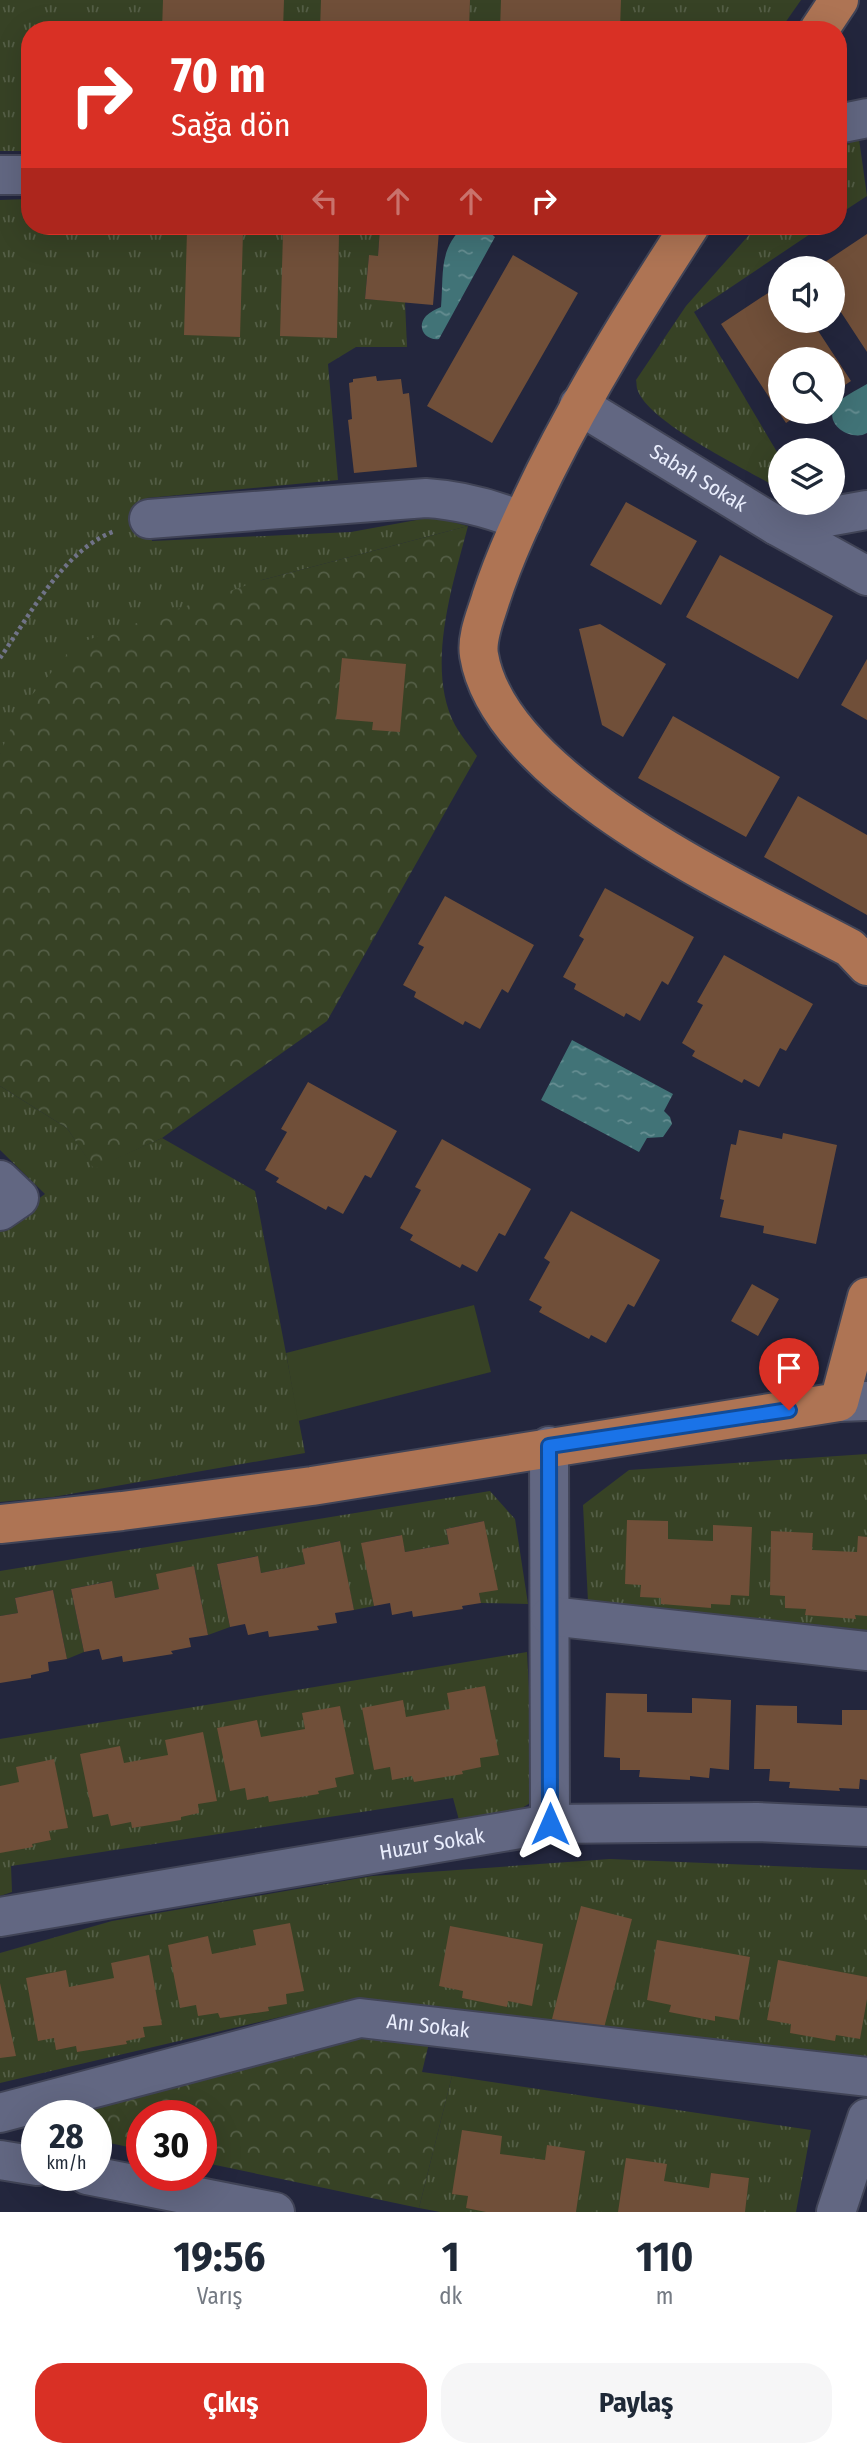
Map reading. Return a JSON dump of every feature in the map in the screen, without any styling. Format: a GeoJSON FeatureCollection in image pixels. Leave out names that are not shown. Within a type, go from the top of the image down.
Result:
{"type":"FeatureCollection","features":[{"type":"Feature","properties":{"kind":"main road"},"geometry":{"type":"LineString","coordinates":[[825,21],[839,0]]}},
{"type":"Feature","properties":{"kind":"main road"},"geometry":{"type":"LineString","coordinates":[[684,235],[579,405],[522,521],[497,580],[482,625],[478,652],[484,675],[501,711],[526,743],[565,779],[612,816],[710,874],[861,955]]}},
{"type":"Feature","properties":{"kind":"main road"},"geometry":{"type":"LineString","coordinates":[[0,1524],[312,1486],[549,1446],[853,1401],[867,1297]]}},
{"type":"Feature","properties":{"kind":"street"},"geometry":{"type":"LineString","coordinates":[[847,122],[867,118]]}},
{"type":"Feature","properties":{"kind":"street"},"geometry":{"type":"LineString","coordinates":[[0,175],[21,175]]}},
{"type":"Feature","properties":{"kind":"street","name":"Sabah Sokak"},"geometry":{"type":"LineString","coordinates":[[579,405],[777,526],[867,576]]}},
{"type":"Feature","properties":{"kind":"street"},"geometry":{"type":"LineString","coordinates":[[149,519],[426,498],[457,500],[492,509],[522,521]]}},
{"type":"Feature","properties":{"kind":"street"},"geometry":{"type":"LineString","coordinates":[[777,526],[867,510]]}},
{"type":"Feature","properties":{"kind":"street"},"geometry":{"type":"LineString","coordinates":[[549,1446],[550,1824]]}},
{"type":"Feature","properties":{"kind":"street"},"geometry":{"type":"LineString","coordinates":[[550,1616],[867,1651]]}},
{"type":"Feature","properties":{"kind":"street","name":"Huzur Sokak"},"geometry":{"type":"LineString","coordinates":[[0,1917],[550,1824],[757,1822],[867,1827]]}},
{"type":"Feature","properties":{"kind":"street","name":"Anı Sokak"},"geometry":{"type":"LineString","coordinates":[[0,2113],[360,2018],[867,2077]]}},
{"type":"Feature","properties":{"kind":"street"},"geometry":{"type":"LineString","coordinates":[[836,2212],[867,2118]]}},
{"type":"Feature","properties":{"kind":"street"},"geometry":{"type":"LineString","coordinates":[[0,2160],[21,2163]]}},
{"type":"Feature","properties":{"kind":"street"},"geometry":{"type":"LineString","coordinates":[[112,2180],[275,2212]]}},
{"type":"Feature","properties":{"kind":"path"},"geometry":{"type":"LineString","coordinates":[[0,658],[63,567],[101,536],[149,519]]}},
{"type":"Feature","properties":{"kind":"green space"},"geometry":{"type":"Polygon","coordinates":[[[0,0],[801,0],[786,21],[21,21],[21,151],[0,151],[0,0]]]}},
{"type":"Feature","properties":{"kind":"green space"},"geometry":{"type":"Polygon","coordinates":[[[859,139],[867,196],[847,209],[847,144],[859,139]]]}},
{"type":"Feature","properties":{"kind":"green space"},"geometry":{"type":"Polygon","coordinates":[[[21,199],[21,235],[379,235],[378,256],[369,256],[365,299],[405,302],[407,347],[356,347],[328,364],[338,480],[147,498],[152,541],[351,532],[433,517],[468,526],[262,580],[0,754],[0,200],[21,199]]]}},
{"type":"Feature","properties":{"kind":"green space"},"geometry":{"type":"Polygon","coordinates":[[[749,235],[809,235],[777,256],[768,256],[768,262],[694,312],[769,438],[768,482],[700,444],[660,417],[646,404],[638,391],[636,380],[686,306],[749,235]]]}},
{"type":"Feature","properties":{"kind":"green space"},"geometry":{"type":"Polygon","coordinates":[[[468,526],[449,599],[442,652],[442,678],[446,702],[455,725],[477,756],[327,1021],[162,1138],[94,1169],[67,1128],[0,1086],[0,754],[18,711],[76,644],[262,580],[468,526]]]}},
{"type":"Feature","properties":{"kind":"green space"},"geometry":{"type":"Polygon","coordinates":[[[0,1086],[67,1128],[94,1168],[162,1138],[255,1191],[305,1453],[53,1497],[0,1502],[0,1227],[45,1194],[0,1150],[0,1086]]]}},
{"type":"Feature","properties":{"kind":"green space"},"geometry":{"type":"Polygon","coordinates":[[[474,1305],[491,1372],[298,1421],[286,1353],[474,1305]]]}},
{"type":"Feature","properties":{"kind":"green space"},"geometry":{"type":"Polygon","coordinates":[[[867,1454],[867,1630],[588,1601],[583,1505],[629,1470],[867,1454]]]}},
{"type":"Feature","properties":{"kind":"green space"},"geometry":{"type":"Polygon","coordinates":[[[490,1491],[515,1519],[528,1604],[481,1603],[479,1593],[484,1521],[446,1529],[449,1544],[405,1552],[401,1535],[362,1543],[374,1606],[354,1610],[339,1541],[303,1549],[305,1564],[261,1573],[257,1556],[217,1564],[230,1627],[208,1635],[194,1566],[159,1589],[115,1598],[111,1581],[71,1589],[84,1652],[67,1659],[53,1590],[15,1598],[18,1613],[0,1616],[0,1571],[490,1491]]]}},
{"type":"Feature","properties":{"kind":"green space"},"geometry":{"type":"Polygon","coordinates":[[[527,1652],[535,1800],[501,1821],[459,1820],[453,1798],[11,1866],[12,1892],[0,1896],[0,1739],[527,1652]]]}},
{"type":"Feature","properties":{"kind":"green space"},"geometry":{"type":"Polygon","coordinates":[[[610,1859],[867,1870],[867,2061],[438,2012],[332,2005],[0,2083],[0,1953],[112,1921],[372,1876],[610,1859]]]}},
{"type":"Feature","properties":{"kind":"green space"},"geometry":{"type":"Polygon","coordinates":[[[344,2033],[429,2043],[422,2072],[452,2076],[419,2208],[217,2165],[217,2100],[126,2100],[126,2147],[112,2143],[112,2100],[96,2100],[344,2033]]]}},
{"type":"Feature","properties":{"kind":"green space"},"geometry":{"type":"Polygon","coordinates":[[[452,2076],[811,2130],[796,2212],[440,2212],[419,2208],[452,2076]]]}},
{"type":"Feature","properties":{"kind":"water"},"geometry":{"type":"Polygon","coordinates":[[[456,235],[495,237],[439,339],[434,339],[426,336],[422,325],[429,313],[441,307],[444,263],[456,235]]]}},
{"type":"Feature","properties":{"kind":"water"},"geometry":{"type":"Polygon","coordinates":[[[867,384],[867,433],[854,435],[836,425],[845,424],[845,397],[867,384]]]}},
{"type":"Feature","properties":{"kind":"water"},"geometry":{"type":"Polygon","coordinates":[[[572,1040],[673,1094],[664,1111],[672,1124],[663,1137],[647,1138],[639,1152],[541,1100],[572,1040]]]}},
{"type":"Feature","properties":{"kind":"building"},"geometry":{"type":"Polygon","coordinates":[[[163,0],[284,0],[283,21],[162,21],[163,0]]]}},
{"type":"Feature","properties":{"kind":"building"},"geometry":{"type":"Polygon","coordinates":[[[321,0],[470,0],[469,21],[320,21],[321,0]]]}},
{"type":"Feature","properties":{"kind":"building"},"geometry":{"type":"Polygon","coordinates":[[[501,0],[621,0],[620,21],[500,21],[501,0]]]}},
{"type":"Feature","properties":{"kind":"building"},"geometry":{"type":"Polygon","coordinates":[[[867,234],[867,352],[845,318],[845,256],[834,256],[867,234]]]}},
{"type":"Feature","properties":{"kind":"building"},"geometry":{"type":"Polygon","coordinates":[[[187,235],[243,235],[240,337],[184,335],[187,235]]]}},
{"type":"Feature","properties":{"kind":"building"},"geometry":{"type":"Polygon","coordinates":[[[283,235],[339,235],[337,338],[280,336],[283,235]]]}},
{"type":"Feature","properties":{"kind":"building"},"geometry":{"type":"Polygon","coordinates":[[[379,235],[439,235],[433,305],[365,299],[369,255],[378,256],[379,235]]]}},
{"type":"Feature","properties":{"kind":"building"},"geometry":{"type":"Polygon","coordinates":[[[513,255],[578,293],[492,443],[427,406],[513,255]]]}},
{"type":"Feature","properties":{"kind":"building"},"geometry":{"type":"Polygon","coordinates":[[[768,293],[768,333],[820,333],[829,347],[768,347],[768,396],[721,324],[768,293]]]}},
{"type":"Feature","properties":{"kind":"building"},"geometry":{"type":"Polygon","coordinates":[[[845,372],[851,381],[845,385],[845,372]]]}},
{"type":"Feature","properties":{"kind":"building"},"geometry":{"type":"Polygon","coordinates":[[[376,376],[377,381],[401,379],[403,394],[409,393],[417,467],[354,473],[348,420],[352,419],[349,383],[353,382],[353,379],[376,376]]]}},
{"type":"Feature","properties":{"kind":"building"},"geometry":{"type":"Polygon","coordinates":[[[626,502],[697,541],[661,605],[590,565],[626,502]]]}},
{"type":"Feature","properties":{"kind":"building"},"geometry":{"type":"Polygon","coordinates":[[[720,555],[833,616],[798,679],[686,617],[720,555]]]}},
{"type":"Feature","properties":{"kind":"building"},"geometry":{"type":"Polygon","coordinates":[[[600,624],[666,664],[623,737],[602,725],[579,629],[600,624]]]}},
{"type":"Feature","properties":{"kind":"building"},"geometry":{"type":"Polygon","coordinates":[[[342,658],[406,664],[400,732],[372,730],[373,722],[336,719],[342,658]]]}},
{"type":"Feature","properties":{"kind":"building"},"geometry":{"type":"Polygon","coordinates":[[[867,659],[867,720],[841,705],[867,659]]]}},
{"type":"Feature","properties":{"kind":"building"},"geometry":{"type":"Polygon","coordinates":[[[673,716],[780,777],[746,837],[638,778],[673,716]]]}},
{"type":"Feature","properties":{"kind":"building"},"geometry":{"type":"Polygon","coordinates":[[[798,796],[867,835],[867,915],[764,857],[798,796]]]}},
{"type":"Feature","properties":{"kind":"building"},"geometry":{"type":"Polygon","coordinates":[[[605,888],[694,937],[668,985],[662,981],[640,1021],[626,1013],[624,1017],[574,989],[576,984],[563,977],[584,939],[579,936],[605,888]]]}},
{"type":"Feature","properties":{"kind":"building"},"geometry":{"type":"Polygon","coordinates":[[[445,896],[534,945],[508,993],[502,989],[480,1029],[465,1021],[463,1025],[414,997],[416,992],[403,985],[424,947],[418,944],[445,896]]]}},
{"type":"Feature","properties":{"kind":"building"},"geometry":{"type":"Polygon","coordinates":[[[724,955],[813,1004],[786,1051],[780,1048],[759,1087],[744,1079],[742,1083],[692,1056],[695,1051],[682,1043],[703,1005],[697,1002],[724,955]]]}},
{"type":"Feature","properties":{"kind":"building"},"geometry":{"type":"Polygon","coordinates":[[[308,1082],[397,1131],[371,1178],[365,1175],[343,1214],[328,1206],[326,1210],[276,1182],[279,1178],[265,1170],[287,1132],[281,1129],[308,1082]]]}},
{"type":"Feature","properties":{"kind":"building"},"geometry":{"type":"Polygon","coordinates":[[[739,1130],[782,1139],[783,1133],[837,1145],[816,1244],[763,1233],[764,1226],[720,1217],[724,1200],[720,1199],[731,1144],[736,1145],[739,1130]]]}},
{"type":"Feature","properties":{"kind":"building"},"geometry":{"type":"Polygon","coordinates":[[[442,1139],[531,1189],[505,1236],[499,1233],[477,1272],[462,1264],[460,1268],[410,1240],[413,1235],[400,1228],[421,1190],[415,1187],[442,1139]]]}},
{"type":"Feature","properties":{"kind":"building"},"geometry":{"type":"Polygon","coordinates":[[[571,1211],[660,1260],[634,1307],[628,1304],[606,1343],[591,1335],[589,1339],[539,1312],[542,1307],[529,1300],[550,1262],[544,1258],[571,1211]]]}},
{"type":"Feature","properties":{"kind":"building"},"geometry":{"type":"Polygon","coordinates":[[[752,1284],[779,1299],[758,1336],[731,1321],[752,1284]]]}},
{"type":"Feature","properties":{"kind":"building"},"geometry":{"type":"Polygon","coordinates":[[[627,1520],[668,1521],[668,1539],[713,1541],[713,1525],[752,1527],[749,1596],[731,1595],[730,1605],[711,1604],[711,1608],[661,1604],[661,1598],[640,1597],[641,1585],[625,1584],[627,1520]]]}},
{"type":"Feature","properties":{"kind":"building"},"geometry":{"type":"Polygon","coordinates":[[[484,1521],[498,1590],[479,1593],[481,1603],[462,1606],[463,1609],[413,1617],[412,1611],[392,1615],[390,1603],[374,1606],[361,1543],[402,1535],[405,1552],[449,1544],[446,1529],[484,1521]]]}},
{"type":"Feature","properties":{"kind":"building"},"geometry":{"type":"Polygon","coordinates":[[[771,1531],[813,1533],[812,1550],[857,1552],[858,1536],[867,1537],[867,1616],[855,1615],[856,1619],[805,1615],[806,1609],[785,1608],[785,1596],[770,1595],[771,1531]]]}},
{"type":"Feature","properties":{"kind":"building"},"geometry":{"type":"Polygon","coordinates":[[[340,1541],[354,1610],[335,1613],[337,1623],[317,1626],[319,1630],[269,1637],[268,1631],[248,1635],[245,1624],[230,1627],[217,1564],[258,1556],[261,1573],[305,1564],[302,1549],[340,1541]]]}},
{"type":"Feature","properties":{"kind":"building"},"geometry":{"type":"Polygon","coordinates":[[[194,1566],[208,1635],[189,1638],[191,1647],[171,1651],[173,1654],[123,1662],[122,1656],[102,1660],[99,1649],[84,1652],[71,1589],[112,1581],[115,1598],[159,1589],[156,1574],[194,1566]]]}},
{"type":"Feature","properties":{"kind":"building"},"geometry":{"type":"Polygon","coordinates":[[[53,1590],[67,1659],[48,1662],[49,1671],[31,1675],[31,1678],[0,1683],[0,1616],[18,1613],[15,1598],[53,1590]]]}},
{"type":"Feature","properties":{"kind":"building"},"geometry":{"type":"Polygon","coordinates":[[[485,1686],[499,1755],[480,1758],[481,1767],[462,1771],[463,1774],[414,1782],[412,1776],[392,1780],[390,1767],[374,1770],[362,1708],[403,1700],[406,1717],[450,1709],[447,1693],[485,1686]]]}},
{"type":"Feature","properties":{"kind":"building"},"geometry":{"type":"Polygon","coordinates":[[[606,1693],[647,1694],[647,1712],[692,1713],[692,1698],[731,1700],[729,1770],[710,1768],[709,1778],[690,1776],[690,1780],[639,1777],[640,1770],[620,1770],[620,1758],[604,1757],[606,1693]]]}},
{"type":"Feature","properties":{"kind":"building"},"geometry":{"type":"Polygon","coordinates":[[[756,1705],[797,1706],[797,1723],[842,1725],[842,1710],[867,1710],[867,1780],[860,1779],[859,1789],[839,1788],[840,1791],[789,1788],[790,1782],[769,1781],[770,1769],[754,1769],[756,1705]]]}},
{"type":"Feature","properties":{"kind":"building"},"geometry":{"type":"Polygon","coordinates":[[[340,1706],[354,1774],[335,1778],[337,1787],[318,1791],[319,1794],[269,1802],[268,1796],[247,1800],[245,1788],[230,1791],[217,1728],[257,1720],[261,1737],[305,1729],[302,1713],[340,1706]]]}},
{"type":"Feature","properties":{"kind":"building"},"geometry":{"type":"Polygon","coordinates":[[[203,1732],[217,1801],[198,1804],[199,1813],[181,1817],[181,1820],[132,1828],[131,1822],[111,1826],[108,1814],[93,1817],[80,1754],[120,1746],[124,1763],[168,1755],[165,1740],[203,1732]]]}},
{"type":"Feature","properties":{"kind":"building"},"geometry":{"type":"Polygon","coordinates":[[[54,1759],[68,1828],[49,1831],[51,1840],[32,1844],[33,1847],[0,1853],[0,1786],[19,1782],[16,1767],[54,1759]]]}},
{"type":"Feature","properties":{"kind":"building"},"geometry":{"type":"Polygon","coordinates":[[[581,1906],[632,1919],[603,2032],[552,2019],[581,1906]]]}},
{"type":"Feature","properties":{"kind":"building"},"geometry":{"type":"Polygon","coordinates":[[[290,1923],[304,1991],[286,1994],[287,2004],[268,2007],[269,2011],[220,2018],[218,2013],[198,2016],[196,2005],[180,2008],[168,1945],[208,1936],[212,1954],[256,1945],[253,1930],[290,1923]]]}},
{"type":"Feature","properties":{"kind":"building"},"geometry":{"type":"Polygon","coordinates":[[[450,1926],[543,1944],[532,2006],[508,2001],[507,2007],[462,1998],[463,1991],[439,1986],[450,1926]]]}},
{"type":"Feature","properties":{"kind":"building"},"geometry":{"type":"Polygon","coordinates":[[[657,1940],[750,1957],[739,2020],[715,2016],[715,2021],[669,2012],[671,2005],[647,2000],[657,1940]]]}},
{"type":"Feature","properties":{"kind":"building"},"geometry":{"type":"Polygon","coordinates":[[[149,1955],[162,2025],[143,2027],[145,2037],[126,2041],[127,2044],[77,2052],[76,2046],[56,2050],[54,2038],[38,2041],[26,1978],[66,1970],[69,1987],[114,1978],[111,1963],[149,1955]]]}},
{"type":"Feature","properties":{"kind":"building"},"geometry":{"type":"Polygon","coordinates":[[[778,1960],[867,1977],[867,1999],[860,2039],[836,2035],[835,2041],[790,2033],[791,2024],[767,2020],[778,1960]]]}},
{"type":"Feature","properties":{"kind":"building"},"geometry":{"type":"Polygon","coordinates":[[[0,1983],[16,2056],[0,2058],[0,1983]]]}},
{"type":"Feature","properties":{"kind":"building"},"geometry":{"type":"Polygon","coordinates":[[[462,2130],[502,2136],[500,2154],[545,2160],[547,2145],[585,2151],[576,2212],[486,2212],[466,2208],[468,2196],[452,2194],[462,2130]]]}},
{"type":"Feature","properties":{"kind":"building"},"geometry":{"type":"Polygon","coordinates":[[[626,2158],[667,2164],[664,2181],[709,2188],[711,2173],[749,2178],[745,2212],[618,2212],[626,2158]]]}},
{"type":"Feature","properties":{"kind":"route"},"geometry":{"type":"LineString","coordinates":[[550,1824],[549,1446],[789,1410]]}}]}
